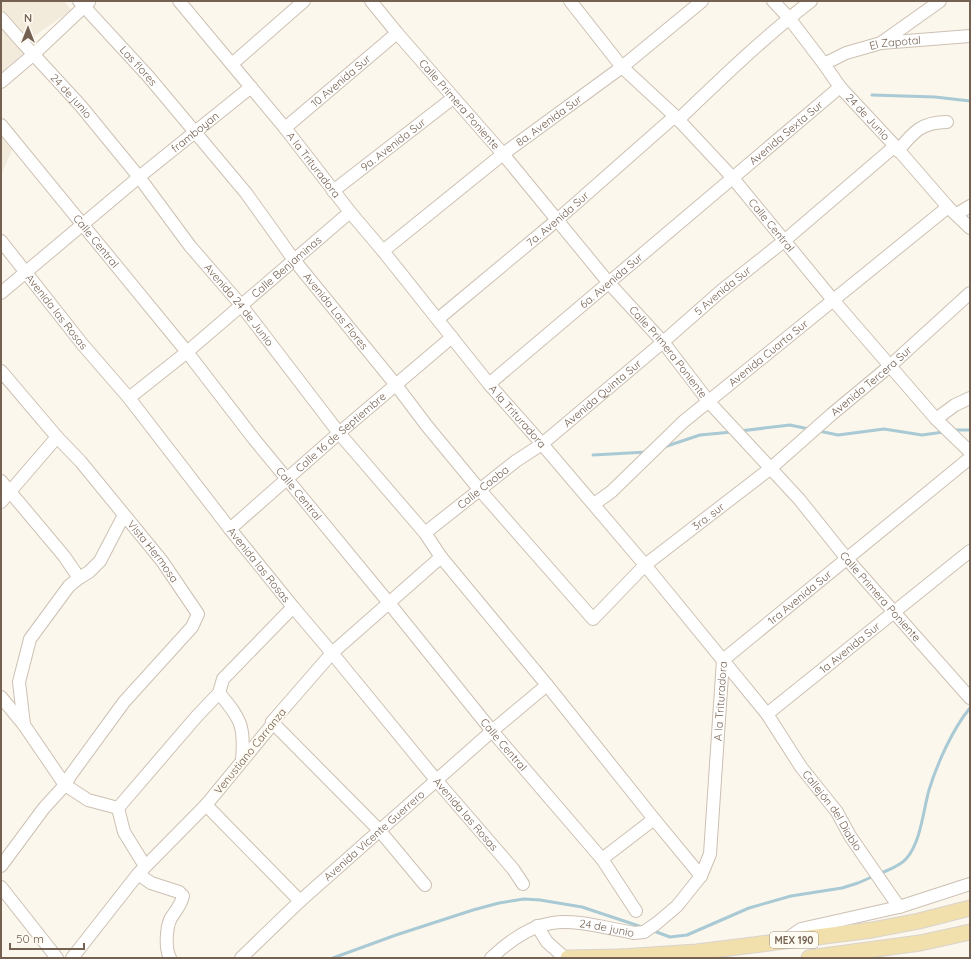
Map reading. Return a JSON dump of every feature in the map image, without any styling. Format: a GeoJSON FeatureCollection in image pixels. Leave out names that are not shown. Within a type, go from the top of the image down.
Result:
{"type":"FeatureCollection","features":[{"type":"Feature","properties":{"kind":"main road","name":"MEX 190"},"geometry":{"type":"LineString","coordinates":[[618,957],[697,952],[872,930],[919,921],[970,908]]}},
{"type":"Feature","properties":{"kind":"main road","name":"MEX 190"},"geometry":{"type":"LineString","coordinates":[[808,958],[920,943],[970,932]]}},
{"type":"Feature","properties":{"kind":"main road"},"geometry":{"type":"LineString","coordinates":[[568,958],[618,957]]}},
{"type":"Feature","properties":{"kind":"street","name":"A la Trituradora"},"geometry":{"type":"LineString","coordinates":[[179,1],[251,87],[489,384],[594,504],[723,660],[710,854],[701,876]]}},
{"type":"Feature","properties":{"kind":"street"},"geometry":{"type":"LineString","coordinates":[[232,64],[304,1]]}},
{"type":"Feature","properties":{"kind":"street","name":"Calle Primera Poniente"},"geometry":{"type":"LineString","coordinates":[[371,1],[397,34],[503,154],[608,282],[663,342],[710,402],[799,499],[847,559],[970,698]]}},
{"type":"Feature","properties":{"kind":"street","name":"Calle Central"},"geometry":{"type":"LineString","coordinates":[[570,1],[622,67],[676,118],[732,177],[833,300],[891,365],[936,419],[970,452]]}},
{"type":"Feature","properties":{"kind":"street","name":"8a. Avenida Sur"},"geometry":{"type":"LineString","coordinates":[[383,252],[503,154],[622,67],[702,1]]}},
{"type":"Feature","properties":{"kind":"street","name":"24 de Junio"},"geometry":{"type":"LineString","coordinates":[[773,1],[789,18],[824,64],[840,88],[970,228]]}},
{"type":"Feature","properties":{"kind":"street","name":"7a. Avenida Sur"},"geometry":{"type":"LineString","coordinates":[[438,319],[558,220],[789,18],[811,1]]}},
{"type":"Feature","properties":{"kind":"street"},"geometry":{"type":"LineString","coordinates":[[881,42],[940,1]]}},
{"type":"Feature","properties":{"kind":"street"},"geometry":{"type":"LineString","coordinates":[[1,82],[34,54],[84,3]]}},
{"type":"Feature","properties":{"kind":"street","name":"Las flores"},"geometry":{"type":"LineString","coordinates":[[84,3],[195,132]]}},
{"type":"Feature","properties":{"kind":"street","name":"24 de junio"},"geometry":{"type":"LineString","coordinates":[[1,18],[80,105],[139,177]]}},
{"type":"Feature","properties":{"kind":"street","name":"10 Avenida Sur"},"geometry":{"type":"LineString","coordinates":[[284,128],[397,34]]}},
{"type":"Feature","properties":{"kind":"street","name":"El Zapotal"},"geometry":{"type":"LineString","coordinates":[[824,64],[846,52],[881,42],[970,36]]}},
{"type":"Feature","properties":{"kind":"street","name":"framboyan"},"geometry":{"type":"LineString","coordinates":[[1,293],[25,271],[83,225],[139,177],[251,87]]}},
{"type":"Feature","properties":{"kind":"street","name":"Avenida Sexta Sur"},"geometry":{"type":"LineString","coordinates":[[732,177],[840,88]]}},
{"type":"Feature","properties":{"kind":"street","name":"9a. Avenida Sur"},"geometry":{"type":"LineString","coordinates":[[333,191],[453,98]]}},
{"type":"Feature","properties":{"kind":"street"},"geometry":{"type":"LineString","coordinates":[[784,241],[911,134],[923,126],[937,122],[947,122]]}},
{"type":"Feature","properties":{"kind":"street","name":"Calle Central"},"geometry":{"type":"LineString","coordinates":[[1,124],[187,352],[287,480],[492,731],[602,859],[636,912]]}},
{"type":"Feature","properties":{"kind":"street","name":"Avenida Las Flores"},"geometry":{"type":"LineString","coordinates":[[195,132],[246,192],[294,260],[396,385],[427,426],[479,489],[593,619]]}},
{"type":"Feature","properties":{"kind":"street","name":"Avenida 24 de Junio"},"geometry":{"type":"LineString","coordinates":[[139,177],[190,246],[241,305],[339,434],[425,533],[441,557],[547,685],[701,876]]}},
{"type":"Feature","properties":{"kind":"street","name":"6a. Avenida Sur"},"geometry":{"type":"LineString","coordinates":[[489,384],[732,177]]}},
{"type":"Feature","properties":{"kind":"street","name":"Avenida Cuarta Sur"},"geometry":{"type":"LineString","coordinates":[[594,504],[611,492],[683,422],[710,402],[833,300],[952,210],[970,206]]}},
{"type":"Feature","properties":{"kind":"street","name":"Calle Benjaminas"},"geometry":{"type":"LineString","coordinates":[[129,398],[187,352],[350,212]]}},
{"type":"Feature","properties":{"kind":"street","name":"Avenida las Rosas"},"geometry":{"type":"LineString","coordinates":[[1,241],[83,345],[129,398],[230,529],[293,607],[436,781],[513,869],[522,884]]}},
{"type":"Feature","properties":{"kind":"street","name":"5 Avenida Sur"},"geometry":{"type":"LineString","coordinates":[[663,342],[721,291],[784,241]]}},
{"type":"Feature","properties":{"kind":"street","name":"Avenida Tercera Sur"},"geometry":{"type":"LineString","coordinates":[[771,468],[832,414],[891,365],[970,292]]}},
{"type":"Feature","properties":{"kind":"street","name":"Calle 16 de Septiembre"},"geometry":{"type":"LineString","coordinates":[[230,529],[452,338]]}},
{"type":"Feature","properties":{"kind":"street","name":"Avenida Quinta Sur"},"geometry":{"type":"LineString","coordinates":[[542,444],[663,342]]}},
{"type":"Feature","properties":{"kind":"street","name":"Vista Hermosa"},"geometry":{"type":"LineString","coordinates":[[1,371],[57,437],[81,462],[162,561],[198,614],[192,627],[124,702],[65,785]]}},
{"type":"Feature","properties":{"kind":"street"},"geometry":{"type":"LineString","coordinates":[[936,419],[955,405],[970,398]]}},
{"type":"Feature","properties":{"kind":"street"},"geometry":{"type":"LineString","coordinates":[[1,502],[57,437]]}},
{"type":"Feature","properties":{"kind":"street","name":"Calle Caoba"},"geometry":{"type":"LineString","coordinates":[[425,533],[479,489],[516,461],[542,444]]}},
{"type":"Feature","properties":{"kind":"street","name":"1ra Avenida Sur"},"geometry":{"type":"LineString","coordinates":[[723,660],[970,458]]}},
{"type":"Feature","properties":{"kind":"street","name":"3ra. sur"},"geometry":{"type":"LineString","coordinates":[[593,619],[645,565],[771,468]]}},
{"type":"Feature","properties":{"kind":"street"},"geometry":{"type":"LineString","coordinates":[[1,481],[64,556],[79,578]]}},
{"type":"Feature","properties":{"kind":"street"},"geometry":{"type":"LineString","coordinates":[[24,725],[19,682],[30,638],[69,586],[89,572],[100,561],[124,515]]}},
{"type":"Feature","properties":{"kind":"street","name":"1a Avenida Sur"},"geometry":{"type":"LineString","coordinates":[[767,714],[970,551]]}},
{"type":"Feature","properties":{"kind":"street","name":"Venustiano Carranza"},"geometry":{"type":"LineString","coordinates":[[72,958],[142,870],[206,805],[264,735],[271,726],[272,722],[332,653],[441,557]]}},
{"type":"Feature","properties":{"kind":"street"},"geometry":{"type":"LineString","coordinates":[[118,808],[197,716],[219,694],[222,679],[293,607]]}},
{"type":"Feature","properties":{"kind":"street","name":"Callejón del Diablo"},"geometry":{"type":"LineString","coordinates":[[723,660],[767,714],[801,767],[837,812],[850,836],[899,907]]}},
{"type":"Feature","properties":{"kind":"street","name":"Avenida Vicente Guerrero"},"geometry":{"type":"LineString","coordinates":[[241,958],[300,901],[492,731],[547,685]]}},
{"type":"Feature","properties":{"kind":"street"},"geometry":{"type":"LineString","coordinates":[[219,694],[235,713],[243,731],[244,742],[242,760]]}},
{"type":"Feature","properties":{"kind":"street"},"geometry":{"type":"LineString","coordinates":[[1,697],[24,725],[65,785],[88,800],[118,808]]}},
{"type":"Feature","properties":{"kind":"street"},"geometry":{"type":"LineString","coordinates":[[272,722],[380,831],[425,885]]}},
{"type":"Feature","properties":{"kind":"street"},"geometry":{"type":"LineString","coordinates":[[243,731],[264,735]]}},
{"type":"Feature","properties":{"kind":"street"},"geometry":{"type":"LineString","coordinates":[[1,866],[44,808],[65,785]]}},
{"type":"Feature","properties":{"kind":"street"},"geometry":{"type":"LineString","coordinates":[[206,805],[300,901]]}},
{"type":"Feature","properties":{"kind":"street"},"geometry":{"type":"LineString","coordinates":[[118,808],[124,832],[142,870],[151,883],[179,892],[183,896],[181,903],[170,919],[166,944],[170,958]]}},
{"type":"Feature","properties":{"kind":"street"},"geometry":{"type":"LineString","coordinates":[[602,859],[654,819]]}},
{"type":"Feature","properties":{"kind":"street","name":"24 de junio"},"geometry":{"type":"LineString","coordinates":[[491,958],[527,930],[550,922],[572,922],[634,933],[644,932],[677,906],[701,876]]}},
{"type":"Feature","properties":{"kind":"street"},"geometry":{"type":"LineString","coordinates":[[783,942],[801,929],[899,907],[970,884]]}},
{"type":"Feature","properties":{"kind":"street"},"geometry":{"type":"LineString","coordinates":[[1,887],[57,958]]}},
{"type":"Feature","properties":{"kind":"street"},"geometry":{"type":"LineString","coordinates":[[537,926],[547,942],[565,958]]}},
{"type":"Feature","properties":{"kind":"shaded area"},"geometry":{"type":"Polygon","coordinates":[[[1,1],[64,1],[71,10],[26,42],[1,14],[1,1]]]}},
{"type":"Feature","properties":{"kind":"shaded area"},"geometry":{"type":"Polygon","coordinates":[[[1,20],[27,51],[1,73],[1,20]]]}},
{"type":"Feature","properties":{"kind":"shaded area"},"geometry":{"type":"Polygon","coordinates":[[[1,128],[14,145],[1,175],[1,128]]]}},
{"type":"Feature","properties":{"kind":"waterway"},"geometry":{"type":"LineString","coordinates":[[872,95],[935,97],[970,101]]}},
{"type":"Feature","properties":{"kind":"waterway"},"geometry":{"type":"LineString","coordinates":[[740,431],[790,425],[809,429]]}},
{"type":"Feature","properties":{"kind":"waterway"},"geometry":{"type":"LineString","coordinates":[[819,431],[838,435],[884,429],[922,435],[944,432]]}},
{"type":"Feature","properties":{"kind":"waterway"},"geometry":{"type":"LineString","coordinates":[[953,430],[970,430]]}},
{"type":"Feature","properties":{"kind":"waterway"},"geometry":{"type":"LineString","coordinates":[[664,447],[700,435],[732,432]]}},
{"type":"Feature","properties":{"kind":"waterway"},"geometry":{"type":"LineString","coordinates":[[593,455],[647,452]]}},
{"type":"Feature","properties":{"kind":"waterway"},"geometry":{"type":"LineString","coordinates":[[879,874],[901,864],[911,852],[921,826],[929,790],[936,769],[952,736],[970,708]]}},
{"type":"Feature","properties":{"kind":"waterway"},"geometry":{"type":"LineString","coordinates":[[651,930],[670,937],[687,935],[749,908],[791,896],[842,888],[874,876]]}},
{"type":"Feature","properties":{"kind":"waterway"},"geometry":{"type":"LineString","coordinates":[[333,958],[396,935],[473,910],[499,903],[524,899],[582,907],[642,927]]}}]}
